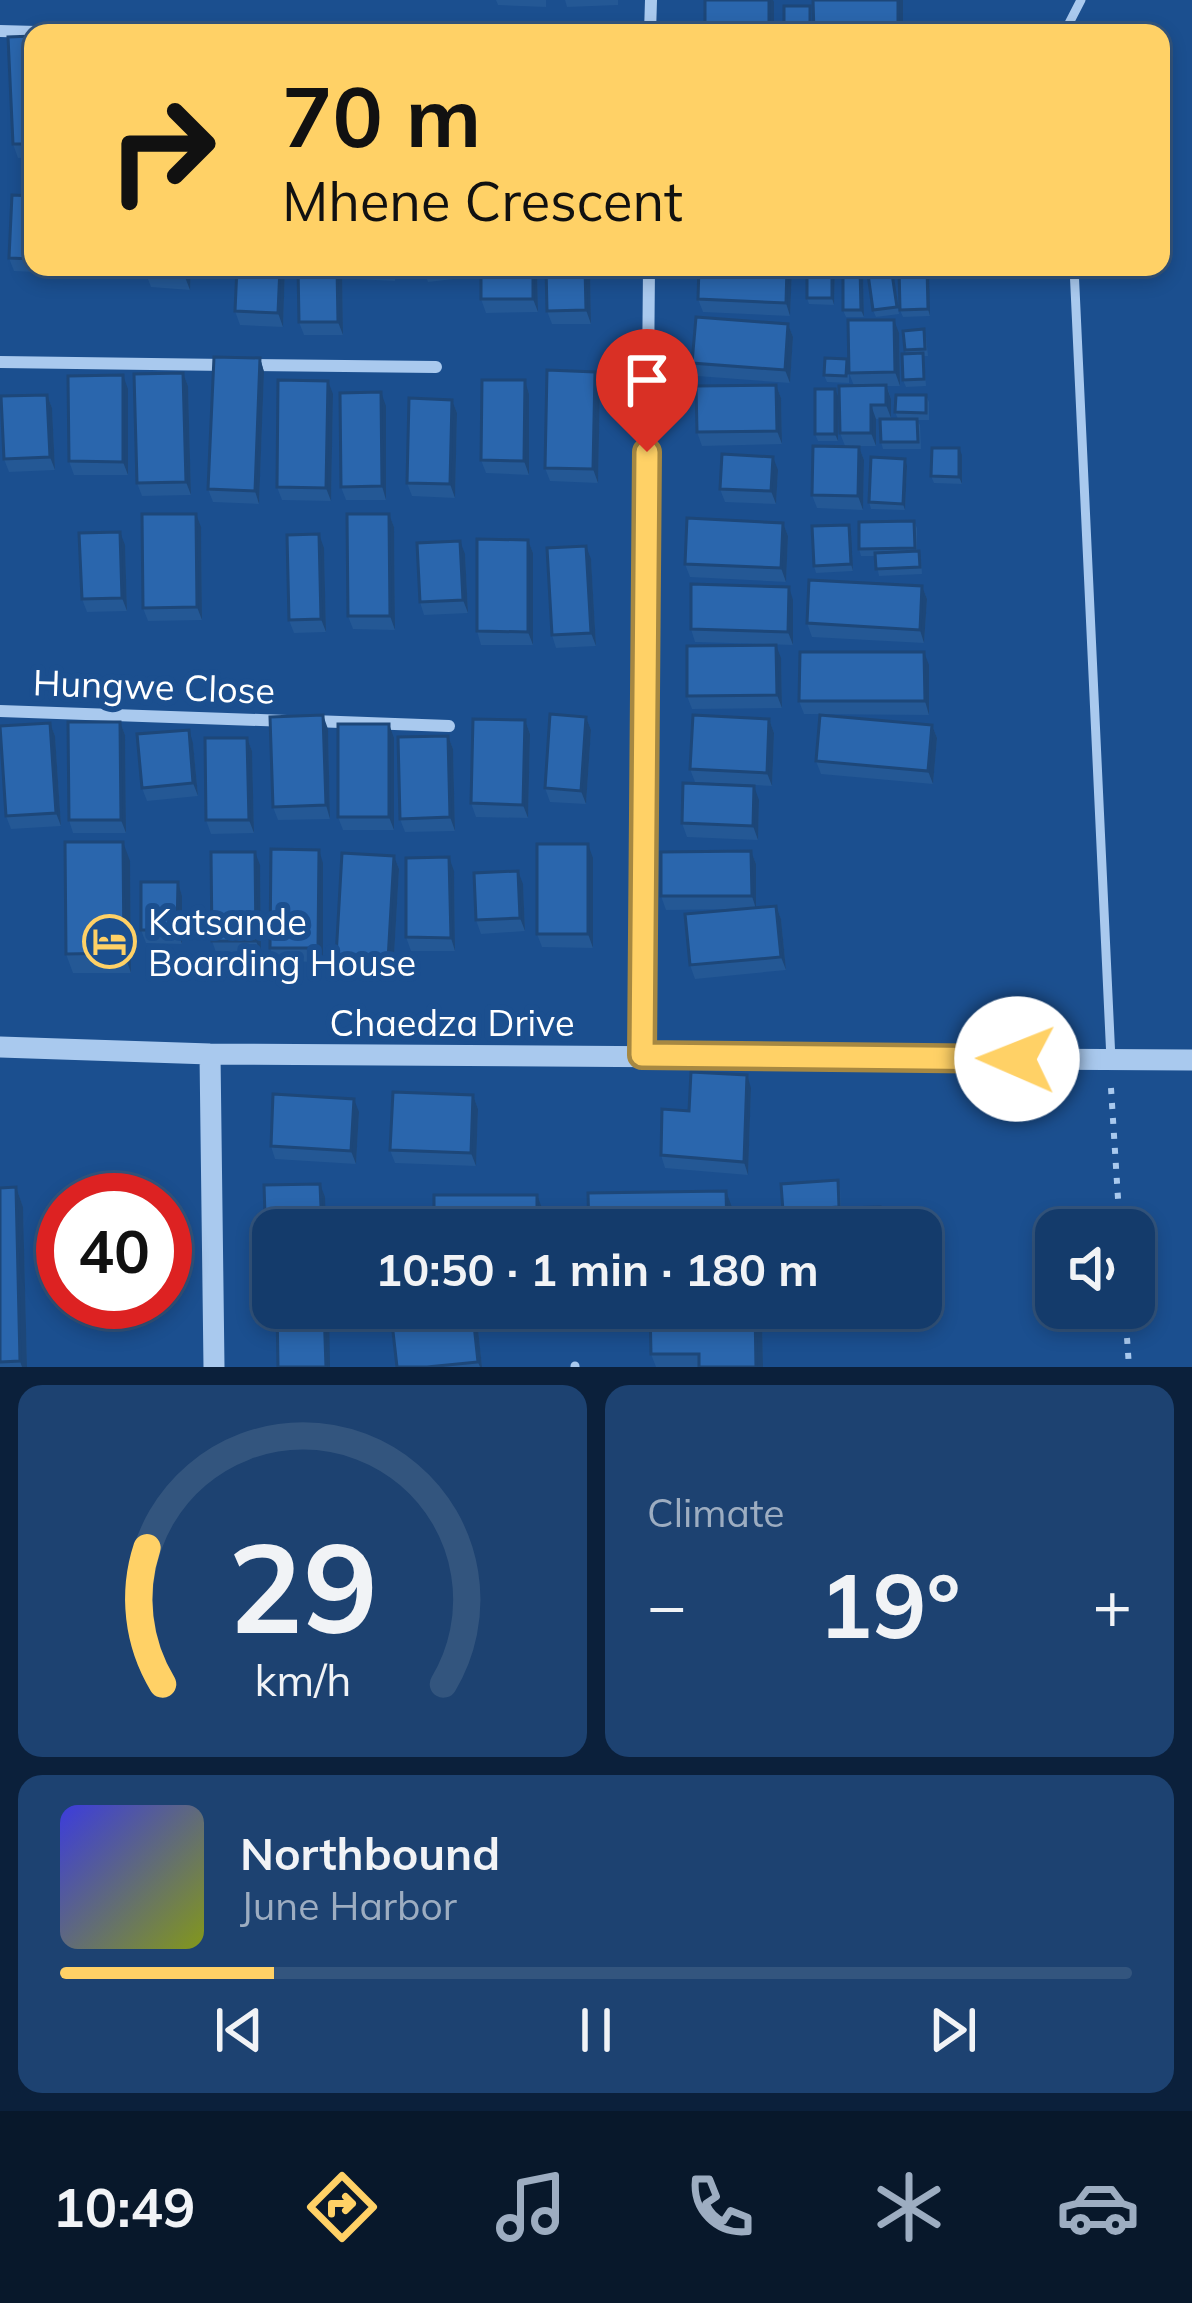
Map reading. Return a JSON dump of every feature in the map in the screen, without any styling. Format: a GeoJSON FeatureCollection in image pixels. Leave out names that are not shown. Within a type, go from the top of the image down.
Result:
{"type":"FeatureCollection","features":[{"type":"Feature","properties":{"kind":"street"},"geometry":{"type":"LineString","coordinates":[[642,1055],[649,276]]}},
{"type":"Feature","properties":{"kind":"street"},"geometry":{"type":"LineString","coordinates":[[0,362],[436,367]]}},
{"type":"Feature","properties":{"kind":"street","name":"Hungwe Close"},"geometry":{"type":"LineString","coordinates":[[0,711],[449,726]]}},
{"type":"Feature","properties":{"kind":"street","name":"Chaedza Drive"},"geometry":{"type":"LineString","coordinates":[[0,1046],[210,1054],[1192,1060]]}},
{"type":"Feature","properties":{"kind":"street"},"geometry":{"type":"LineString","coordinates":[[210,1054],[214,1367]]}},
{"type":"Feature","properties":{"kind":"lane"},"geometry":{"type":"LineString","coordinates":[[1074,276],[1111,1060]]}},
{"type":"Feature","properties":{"kind":"path"},"geometry":{"type":"LineString","coordinates":[[1111,1060],[1119,1209]]}},
{"type":"Feature","properties":{"kind":"path"},"geometry":{"type":"LineString","coordinates":[[1127,1329],[1130,1367]]}},
{"type":"Feature","properties":{"kind":"building"},"geometry":{"type":"Polygon","coordinates":[[[705,0],[769,0],[769,24],[705,24],[705,0]]]}},
{"type":"Feature","properties":{"kind":"building"},"geometry":{"type":"Polygon","coordinates":[[[813,0],[898,0],[898,24],[814,24],[813,0]]]}},
{"type":"Feature","properties":{"kind":"building"},"geometry":{"type":"Polygon","coordinates":[[[784,6],[810,6],[810,24],[784,24],[784,6]]]}},
{"type":"Feature","properties":{"kind":"building"},"geometry":{"type":"Polygon","coordinates":[[[24,36],[24,144],[13,144],[8,37],[24,36]]]}},
{"type":"Feature","properties":{"kind":"building"},"geometry":{"type":"Polygon","coordinates":[[[12,195],[24,196],[24,259],[9,258],[12,195]]]}},
{"type":"Feature","properties":{"kind":"building"},"geometry":{"type":"Polygon","coordinates":[[[237,276],[280,276],[278,313],[235,311],[237,276]]]}},
{"type":"Feature","properties":{"kind":"building"},"geometry":{"type":"Polygon","coordinates":[[[298,276],[337,276],[338,322],[299,322],[298,276]]]}},
{"type":"Feature","properties":{"kind":"building"},"geometry":{"type":"Polygon","coordinates":[[[481,276],[533,276],[533,299],[481,299],[481,276]]]}},
{"type":"Feature","properties":{"kind":"building"},"geometry":{"type":"Polygon","coordinates":[[[546,276],[585,276],[586,310],[547,311],[546,276]]]}},
{"type":"Feature","properties":{"kind":"building"},"geometry":{"type":"Polygon","coordinates":[[[699,276],[787,276],[786,303],[698,299],[699,276]]]}},
{"type":"Feature","properties":{"kind":"building"},"geometry":{"type":"Polygon","coordinates":[[[807,276],[832,276],[832,298],[807,298],[807,276]]]}},
{"type":"Feature","properties":{"kind":"building"},"geometry":{"type":"Polygon","coordinates":[[[843,276],[860,276],[861,310],[843,310],[843,276]]]}},
{"type":"Feature","properties":{"kind":"building"},"geometry":{"type":"Polygon","coordinates":[[[868,276],[892,276],[897,307],[873,310],[868,276]]]}},
{"type":"Feature","properties":{"kind":"building"},"geometry":{"type":"Polygon","coordinates":[[[899,276],[927,276],[928,309],[900,310],[899,276]]]}},
{"type":"Feature","properties":{"kind":"building"},"geometry":{"type":"Polygon","coordinates":[[[696,317],[788,324],[785,370],[692,363],[696,317]]]}},
{"type":"Feature","properties":{"kind":"building"},"geometry":{"type":"Polygon","coordinates":[[[848,320],[894,320],[895,372],[849,373],[848,320]]]}},
{"type":"Feature","properties":{"kind":"building"},"geometry":{"type":"Polygon","coordinates":[[[924,329],[925,349],[905,350],[903,331],[924,329]]]}},
{"type":"Feature","properties":{"kind":"building"},"geometry":{"type":"Polygon","coordinates":[[[923,353],[924,379],[903,380],[902,354],[923,353]]]}},
{"type":"Feature","properties":{"kind":"building"},"geometry":{"type":"Polygon","coordinates":[[[214,357],[260,358],[255,491],[208,489],[214,357]]]}},
{"type":"Feature","properties":{"kind":"building"},"geometry":{"type":"Polygon","coordinates":[[[825,358],[847,359],[846,376],[824,375],[825,358]]]}},
{"type":"Feature","properties":{"kind":"building"},"geometry":{"type":"Polygon","coordinates":[[[547,370],[595,372],[593,469],[545,468],[547,370]]]}},
{"type":"Feature","properties":{"kind":"building"},"geometry":{"type":"Polygon","coordinates":[[[183,373],[186,482],[137,483],[134,374],[183,373]]]}},
{"type":"Feature","properties":{"kind":"building"},"geometry":{"type":"Polygon","coordinates":[[[123,375],[123,462],[69,461],[68,376],[123,375]]]}},
{"type":"Feature","properties":{"kind":"building"},"geometry":{"type":"Polygon","coordinates":[[[278,380],[328,381],[326,488],[277,487],[278,380]]]}},
{"type":"Feature","properties":{"kind":"building"},"geometry":{"type":"Polygon","coordinates":[[[482,380],[525,380],[524,461],[481,460],[482,380]]]}},
{"type":"Feature","properties":{"kind":"building"},"geometry":{"type":"Polygon","coordinates":[[[776,385],[777,431],[697,432],[696,386],[776,385]]]}},
{"type":"Feature","properties":{"kind":"building"},"geometry":{"type":"Polygon","coordinates":[[[886,385],[886,405],[871,405],[871,433],[840,433],[839,386],[886,385]]]}},
{"type":"Feature","properties":{"kind":"building"},"geometry":{"type":"Polygon","coordinates":[[[815,389],[835,389],[835,434],[815,434],[815,389]]]}},
{"type":"Feature","properties":{"kind":"building"},"geometry":{"type":"Polygon","coordinates":[[[381,392],[382,486],[341,487],[340,393],[381,392]]]}},
{"type":"Feature","properties":{"kind":"building"},"geometry":{"type":"Polygon","coordinates":[[[47,395],[50,457],[4,459],[1,396],[47,395]]]}},
{"type":"Feature","properties":{"kind":"building"},"geometry":{"type":"Polygon","coordinates":[[[896,395],[926,395],[926,413],[895,412],[896,395]]]}},
{"type":"Feature","properties":{"kind":"building"},"geometry":{"type":"Polygon","coordinates":[[[409,398],[452,400],[450,484],[407,483],[409,398]]]}},
{"type":"Feature","properties":{"kind":"building"},"geometry":{"type":"Polygon","coordinates":[[[880,419],[917,419],[918,442],[881,442],[880,419]]]}},
{"type":"Feature","properties":{"kind":"building"},"geometry":{"type":"Polygon","coordinates":[[[813,446],[859,447],[858,496],[812,495],[813,446]]]}},
{"type":"Feature","properties":{"kind":"building"},"geometry":{"type":"Polygon","coordinates":[[[932,448],[959,448],[959,477],[931,476],[932,448]]]}},
{"type":"Feature","properties":{"kind":"building"},"geometry":{"type":"Polygon","coordinates":[[[722,454],[773,457],[771,491],[720,489],[722,454]]]}},
{"type":"Feature","properties":{"kind":"building"},"geometry":{"type":"Polygon","coordinates":[[[871,457],[905,459],[903,504],[869,502],[871,457]]]}},
{"type":"Feature","properties":{"kind":"building"},"geometry":{"type":"Polygon","coordinates":[[[142,514],[196,514],[197,607],[143,608],[142,514]]]}},
{"type":"Feature","properties":{"kind":"building"},"geometry":{"type":"Polygon","coordinates":[[[347,514],[389,514],[390,616],[348,616],[347,514]]]}},
{"type":"Feature","properties":{"kind":"building"},"geometry":{"type":"Polygon","coordinates":[[[687,518],[783,523],[781,568],[685,564],[687,518]]]}},
{"type":"Feature","properties":{"kind":"building"},"geometry":{"type":"Polygon","coordinates":[[[914,521],[915,548],[859,549],[859,522],[914,521]]]}},
{"type":"Feature","properties":{"kind":"building"},"geometry":{"type":"Polygon","coordinates":[[[849,525],[851,564],[814,566],[812,526],[849,525]]]}},
{"type":"Feature","properties":{"kind":"building"},"geometry":{"type":"Polygon","coordinates":[[[120,532],[122,598],[82,599],[79,533],[120,532]]]}},
{"type":"Feature","properties":{"kind":"building"},"geometry":{"type":"Polygon","coordinates":[[[319,534],[321,619],[289,620],[287,535],[319,534]]]}},
{"type":"Feature","properties":{"kind":"building"},"geometry":{"type":"Polygon","coordinates":[[[477,539],[528,540],[528,632],[477,631],[477,539]]]}},
{"type":"Feature","properties":{"kind":"building"},"geometry":{"type":"Polygon","coordinates":[[[460,541],[463,600],[420,602],[417,543],[460,541]]]}},
{"type":"Feature","properties":{"kind":"building"},"geometry":{"type":"Polygon","coordinates":[[[586,546],[591,633],[552,635],[547,548],[586,546]]]}},
{"type":"Feature","properties":{"kind":"building"},"geometry":{"type":"Polygon","coordinates":[[[919,551],[920,567],[876,569],[875,553],[919,551]]]}},
{"type":"Feature","properties":{"kind":"building"},"geometry":{"type":"Polygon","coordinates":[[[809,580],[922,586],[920,630],[807,623],[809,580]]]}},
{"type":"Feature","properties":{"kind":"building"},"geometry":{"type":"Polygon","coordinates":[[[691,584],[789,587],[788,632],[691,629],[691,584]]]}},
{"type":"Feature","properties":{"kind":"building"},"geometry":{"type":"Polygon","coordinates":[[[776,645],[777,695],[687,696],[687,646],[776,645]]]}},
{"type":"Feature","properties":{"kind":"building"},"geometry":{"type":"Polygon","coordinates":[[[800,652],[924,652],[925,701],[799,701],[800,652]]]}},
{"type":"Feature","properties":{"kind":"building"},"geometry":{"type":"Polygon","coordinates":[[[550,714],[586,717],[581,791],[545,788],[550,714]]]}},
{"type":"Feature","properties":{"kind":"building"},"geometry":{"type":"Polygon","coordinates":[[[323,715],[326,805],[273,807],[270,717],[323,715]]]}},
{"type":"Feature","properties":{"kind":"building"},"geometry":{"type":"Polygon","coordinates":[[[693,715],[769,719],[767,773],[690,769],[693,715]]]}},
{"type":"Feature","properties":{"kind":"building"},"geometry":{"type":"Polygon","coordinates":[[[820,715],[932,725],[928,771],[816,761],[820,715]]]}},
{"type":"Feature","properties":{"kind":"building"},"geometry":{"type":"Polygon","coordinates":[[[473,719],[525,720],[523,805],[471,803],[473,719]]]}},
{"type":"Feature","properties":{"kind":"building"},"geometry":{"type":"Polygon","coordinates":[[[68,722],[120,722],[121,820],[69,820],[68,722]]]}},
{"type":"Feature","properties":{"kind":"building"},"geometry":{"type":"Polygon","coordinates":[[[50,723],[56,813],[6,816],[0,726],[50,723]]]}},
{"type":"Feature","properties":{"kind":"building"},"geometry":{"type":"Polygon","coordinates":[[[338,724],[389,724],[389,817],[338,817],[338,724]]]}},
{"type":"Feature","properties":{"kind":"building"},"geometry":{"type":"Polygon","coordinates":[[[189,730],[193,783],[142,788],[137,734],[189,730]]]}},
{"type":"Feature","properties":{"kind":"building"},"geometry":{"type":"Polygon","coordinates":[[[448,736],[450,817],[400,819],[398,737],[448,736]]]}},
{"type":"Feature","properties":{"kind":"building"},"geometry":{"type":"Polygon","coordinates":[[[205,738],[247,738],[249,820],[206,820],[205,738]]]}},
{"type":"Feature","properties":{"kind":"building"},"geometry":{"type":"Polygon","coordinates":[[[683,783],[754,786],[753,826],[682,823],[683,783]]]}},
{"type":"Feature","properties":{"kind":"building"},"geometry":{"type":"Polygon","coordinates":[[[65,842],[123,842],[124,953],[66,954],[65,842]]]}},
{"type":"Feature","properties":{"kind":"building"},"geometry":{"type":"Polygon","coordinates":[[[537,844],[588,844],[588,934],[537,934],[537,844]]]}},
{"type":"Feature","properties":{"kind":"building"},"geometry":{"type":"Polygon","coordinates":[[[271,849],[319,850],[318,948],[270,948],[271,849]]]}},
{"type":"Feature","properties":{"kind":"building"},"geometry":{"type":"Polygon","coordinates":[[[751,851],[752,896],[661,896],[661,852],[751,851]]]}},
{"type":"Feature","properties":{"kind":"building"},"geometry":{"type":"Polygon","coordinates":[[[211,852],[255,852],[256,941],[212,941],[211,852]]]}},
{"type":"Feature","properties":{"kind":"building"},"geometry":{"type":"Polygon","coordinates":[[[342,853],[394,856],[388,960],[336,957],[342,853]]]}},
{"type":"Feature","properties":{"kind":"building"},"geometry":{"type":"Polygon","coordinates":[[[449,857],[451,938],[406,937],[406,858],[449,857]]]}},
{"type":"Feature","properties":{"kind":"building"},"geometry":{"type":"Polygon","coordinates":[[[518,871],[520,918],[476,920],[474,873],[518,871]]]}},
{"type":"Feature","properties":{"kind":"building"},"geometry":{"type":"Polygon","coordinates":[[[141,882],[178,882],[177,930],[141,930],[141,882]]]}},
{"type":"Feature","properties":{"kind":"building"},"geometry":{"type":"Polygon","coordinates":[[[776,906],[781,957],[690,965],[685,914],[776,906]]]}},
{"type":"Feature","properties":{"kind":"building"},"geometry":{"type":"Polygon","coordinates":[[[691,1072],[747,1075],[744,1162],[661,1155],[662,1109],[689,1111],[691,1072]]]}},
{"type":"Feature","properties":{"kind":"building"},"geometry":{"type":"Polygon","coordinates":[[[393,1092],[473,1095],[471,1153],[390,1150],[393,1092]]]}},
{"type":"Feature","properties":{"kind":"building"},"geometry":{"type":"Polygon","coordinates":[[[273,1094],[354,1099],[351,1151],[271,1146],[273,1094]]]}},
{"type":"Feature","properties":{"kind":"building"},"geometry":{"type":"Polygon","coordinates":[[[838,1180],[839,1207],[783,1209],[781,1184],[838,1180]]]}},
{"type":"Feature","properties":{"kind":"building"},"geometry":{"type":"Polygon","coordinates":[[[320,1184],[321,1209],[265,1209],[264,1185],[320,1184]]]}},
{"type":"Feature","properties":{"kind":"building"},"geometry":{"type":"Polygon","coordinates":[[[16,1187],[20,1361],[0,1362],[0,1188],[16,1187]]]}},
{"type":"Feature","properties":{"kind":"building"},"geometry":{"type":"Polygon","coordinates":[[[726,1191],[726,1209],[588,1209],[588,1193],[726,1191]]]}},
{"type":"Feature","properties":{"kind":"building"},"geometry":{"type":"Polygon","coordinates":[[[434,1195],[537,1195],[537,1209],[434,1209],[434,1195]]]}},
{"type":"Feature","properties":{"kind":"building"},"geometry":{"type":"Polygon","coordinates":[[[277,1329],[325,1329],[326,1367],[278,1367],[277,1329]]]}},
{"type":"Feature","properties":{"kind":"building"},"geometry":{"type":"Polygon","coordinates":[[[393,1329],[474,1329],[478,1362],[397,1367],[393,1329]]]}},
{"type":"Feature","properties":{"kind":"building"},"geometry":{"type":"Polygon","coordinates":[[[650,1329],[755,1329],[756,1367],[699,1367],[699,1354],[651,1354],[650,1329]]]}},
{"type":"Feature","properties":{"kind":"place","name":"Katsande Boarding House"},"geometry":{"type":"Point","coordinates":[109,942]}},
{"type":"Feature","properties":{"kind":"route"},"geometry":{"type":"LineString","coordinates":[[647,452],[642,1055],[1017,1059]]}}]}
